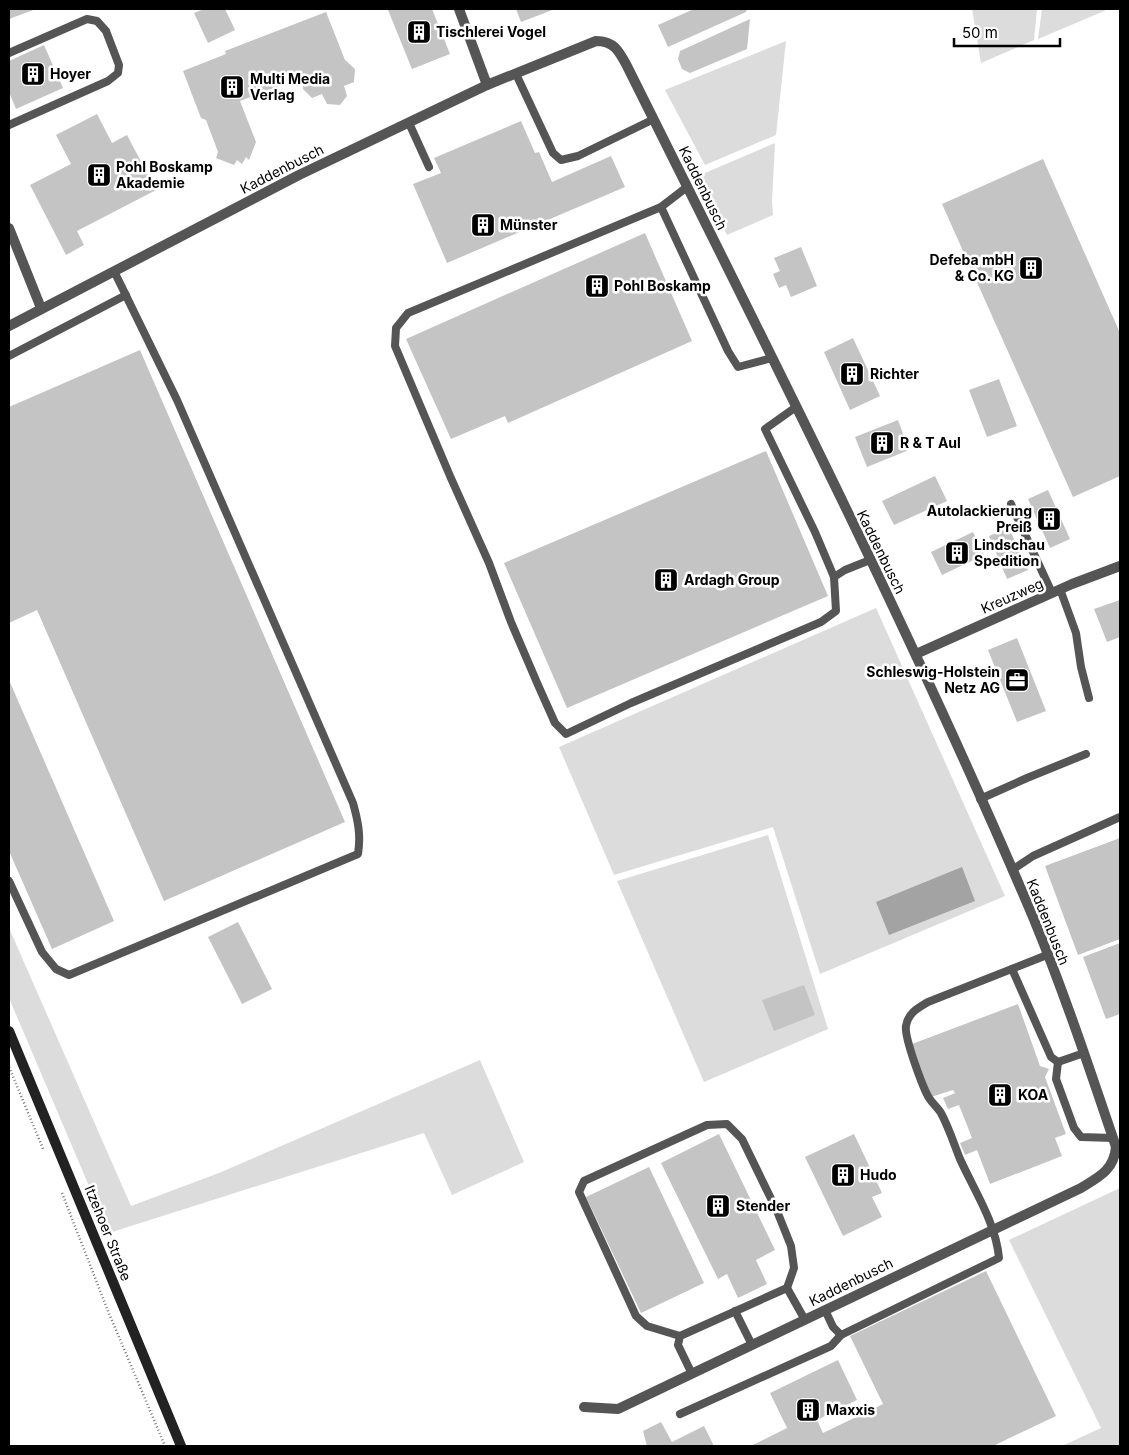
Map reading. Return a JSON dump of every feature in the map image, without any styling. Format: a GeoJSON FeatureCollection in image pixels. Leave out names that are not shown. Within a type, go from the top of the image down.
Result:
{"type":"FeatureCollection","features":[{"type":"Feature","properties":{"kind":"main road","name":"Itzehoer Straße"},"geometry":{"type":"LineString","coordinates":[[9,1031],[181,1446]]}},
{"type":"Feature","properties":{"kind":"street"},"geometry":{"type":"LineString","coordinates":[[459,9],[487,86]]}},
{"type":"Feature","properties":{"kind":"street","name":"Kaddenbusch"},"geometry":{"type":"LineString","coordinates":[[9,326],[299,175],[487,86],[596,41],[605,41],[619,51],[688,187],[916,654],[1034,919],[1116,1147],[1115,1158],[1109,1168],[1081,1188],[618,1408],[584,1407]]}},
{"type":"Feature","properties":{"kind":"street"},"geometry":{"type":"LineString","coordinates":[[9,228],[41,308]]}},
{"type":"Feature","properties":{"kind":"street","name":"Kreuzweg"},"geometry":{"type":"LineString","coordinates":[[916,654],[1056,591],[1120,566]]}},
{"type":"Feature","properties":{"kind":"lane"},"geometry":{"type":"LineString","coordinates":[[9,52],[87,19],[97,21],[106,31],[119,65],[118,73],[108,81],[9,125]]}},
{"type":"Feature","properties":{"kind":"lane"},"geometry":{"type":"LineString","coordinates":[[516,74],[553,153],[561,160],[578,156],[654,119]]}},
{"type":"Feature","properties":{"kind":"lane"},"geometry":{"type":"LineString","coordinates":[[409,123],[429,167]]}},
{"type":"Feature","properties":{"kind":"lane"},"geometry":{"type":"LineString","coordinates":[[688,187],[661,206],[408,313],[396,328],[395,346],[489,563],[511,622],[555,723],[566,734],[631,703],[821,622],[836,611],[834,577],[815,532],[765,429],[796,407]]}},
{"type":"Feature","properties":{"kind":"lane"},"geometry":{"type":"LineString","coordinates":[[661,206],[704,303],[738,367],[772,358]]}},
{"type":"Feature","properties":{"kind":"lane"},"geometry":{"type":"LineString","coordinates":[[9,881],[42,952],[56,969],[69,975],[358,854],[359,832],[352,803],[177,400],[114,271]]}},
{"type":"Feature","properties":{"kind":"lane"},"geometry":{"type":"LineString","coordinates":[[9,356],[126,295]]}},
{"type":"Feature","properties":{"kind":"lane"},"geometry":{"type":"LineString","coordinates":[[1011,504],[1076,633],[1081,667],[1089,698]]}},
{"type":"Feature","properties":{"kind":"lane"},"geometry":{"type":"LineString","coordinates":[[834,577],[845,570],[870,560]]}},
{"type":"Feature","properties":{"kind":"lane"},"geometry":{"type":"LineString","coordinates":[[980,799],[1086,754]]}},
{"type":"Feature","properties":{"kind":"lane"},"geometry":{"type":"LineString","coordinates":[[1012,870],[1033,856],[1120,817]]}},
{"type":"Feature","properties":{"kind":"lane"},"geometry":{"type":"LineString","coordinates":[[680,1414],[831,1346],[841,1334],[999,1258],[992,1230],[978,1195],[940,1112],[929,1097],[907,1040],[906,1026],[913,1011],[928,1002],[1047,955]]}},
{"type":"Feature","properties":{"kind":"lane"},"geometry":{"type":"LineString","coordinates":[[1012,969],[1051,1057],[1058,1062]]}},
{"type":"Feature","properties":{"kind":"lane"},"geometry":{"type":"LineString","coordinates":[[1058,1062],[1084,1054]]}},
{"type":"Feature","properties":{"kind":"lane"},"geometry":{"type":"LineString","coordinates":[[1058,1062],[1056,1079],[1074,1128],[1081,1136],[1113,1138]]}},
{"type":"Feature","properties":{"kind":"lane"},"geometry":{"type":"LineString","coordinates":[[727,1124],[742,1139],[791,1246],[794,1268],[787,1288],[680,1336],[647,1326],[636,1316],[579,1192],[584,1180],[707,1125],[727,1124]]}},
{"type":"Feature","properties":{"kind":"lane"},"geometry":{"type":"LineString","coordinates":[[787,1288],[804,1320]]}},
{"type":"Feature","properties":{"kind":"lane"},"geometry":{"type":"LineString","coordinates":[[825,1310],[834,1328],[841,1334]]}},
{"type":"Feature","properties":{"kind":"lane"},"geometry":{"type":"LineString","coordinates":[[735,1311],[752,1345]]}},
{"type":"Feature","properties":{"kind":"lane"},"geometry":{"type":"LineString","coordinates":[[680,1336],[678,1345],[692,1374]]}},
{"type":"Feature","properties":{"kind":"path"},"geometry":{"type":"LineString","coordinates":[[9,1067],[47,1157]]}},
{"type":"Feature","properties":{"kind":"path"},"geometry":{"type":"LineString","coordinates":[[58,1185],[108,1311],[165,1446]]}},
{"type":"Feature","properties":{"kind":"shaded area"},"geometry":{"type":"Polygon","coordinates":[[[972,9],[1037,9],[1034,40],[981,63],[972,9]]]}},
{"type":"Feature","properties":{"kind":"shaded area"},"geometry":{"type":"Polygon","coordinates":[[[1042,9],[1109,9],[1038,39],[1042,9]]]}},
{"type":"Feature","properties":{"kind":"shaded area"},"geometry":{"type":"Polygon","coordinates":[[[786,41],[776,135],[705,165],[665,90],[786,41]]]}},
{"type":"Feature","properties":{"kind":"shaded area"},"geometry":{"type":"Polygon","coordinates":[[[775,143],[773,215],[727,235],[698,176],[775,143]]]}},
{"type":"Feature","properties":{"kind":"shaded area"},"geometry":{"type":"Polygon","coordinates":[[[876,608],[1005,896],[820,974],[773,827],[614,875],[559,747],[876,608]]]}},
{"type":"Feature","properties":{"kind":"shaded area"},"geometry":{"type":"Polygon","coordinates":[[[768,835],[828,1029],[704,1082],[617,881],[768,835]]]}},
{"type":"Feature","properties":{"kind":"shaded area"},"geometry":{"type":"Polygon","coordinates":[[[962,867],[975,901],[889,935],[876,902],[962,867]]]}},
{"type":"Feature","properties":{"kind":"shaded area"},"geometry":{"type":"Polygon","coordinates":[[[9,928],[131,1206],[219,1173],[480,1060],[524,1162],[452,1195],[424,1133],[109,1233],[9,998],[9,928]]]}},
{"type":"Feature","properties":{"kind":"shaded area"},"geometry":{"type":"Polygon","coordinates":[[[1120,1188],[1120,1446],[1062,1446],[1101,1428],[1009,1240],[1120,1188]]]}},
{"type":"Feature","properties":{"kind":"building"},"geometry":{"type":"Polygon","coordinates":[[[9,9],[36,9],[9,19],[9,9]]]}},
{"type":"Feature","properties":{"kind":"building"},"geometry":{"type":"Polygon","coordinates":[[[204,9],[225,9],[235,30],[208,43],[194,13],[204,9]]]}},
{"type":"Feature","properties":{"kind":"building","name":"Tischlerei Vogel"},"geometry":{"type":"Polygon","coordinates":[[[432,9],[450,54],[412,69],[388,10],[432,9]]]}},
{"type":"Feature","properties":{"kind":"building"},"geometry":{"type":"Polygon","coordinates":[[[516,9],[555,9],[521,22],[516,9]]]}},
{"type":"Feature","properties":{"kind":"building"},"geometry":{"type":"Polygon","coordinates":[[[694,9],[747,9],[746,12],[668,47],[658,25],[694,9]]]}},
{"type":"Feature","properties":{"kind":"building","name":"Multi Media Verlag"},"geometry":{"type":"Polygon","coordinates":[[[326,12],[345,60],[355,69],[354,82],[344,86],[347,96],[340,105],[327,104],[322,94],[312,98],[303,89],[303,77],[240,101],[256,142],[249,160],[246,157],[242,164],[237,160],[234,165],[216,158],[218,152],[206,120],[201,118],[183,71],[226,54],[225,51],[326,12]]]}},
{"type":"Feature","properties":{"kind":"building"},"geometry":{"type":"Polygon","coordinates":[[[750,19],[747,49],[690,73],[682,69],[678,59],[680,51],[750,19]]]}},
{"type":"Feature","properties":{"kind":"building","name":"Hoyer"},"geometry":{"type":"Polygon","coordinates":[[[44,45],[63,88],[16,109],[9,92],[9,61],[44,45]]]}},
{"type":"Feature","properties":{"kind":"building","name":"Pohl Boskamp Akademie"},"geometry":{"type":"Polygon","coordinates":[[[97,114],[112,143],[127,135],[156,190],[77,231],[84,245],[66,255],[30,185],[71,164],[56,135],[97,114]]]}},
{"type":"Feature","properties":{"kind":"building","name":"Münster"},"geometry":{"type":"Polygon","coordinates":[[[521,121],[535,153],[539,152],[552,182],[611,156],[625,187],[447,263],[413,184],[441,173],[434,158],[521,121]]]}},
{"type":"Feature","properties":{"kind":"building","name":"Defeba mbH & Co. KG"},"geometry":{"type":"Polygon","coordinates":[[[1043,159],[1120,333],[1120,476],[1073,497],[942,204],[1043,159]]]}},
{"type":"Feature","properties":{"kind":"building","name":"Pohl Boskamp"},"geometry":{"type":"Polygon","coordinates":[[[645,233],[692,341],[508,423],[505,416],[451,439],[406,339],[645,233]]]}},
{"type":"Feature","properties":{"kind":"building"},"geometry":{"type":"Polygon","coordinates":[[[801,247],[817,286],[791,297],[786,285],[779,288],[773,274],[780,271],[774,258],[801,247]]]}},
{"type":"Feature","properties":{"kind":"building","name":"Richter"},"geometry":{"type":"Polygon","coordinates":[[[853,338],[880,396],[850,410],[824,352],[853,338]]]}},
{"type":"Feature","properties":{"kind":"building"},"geometry":{"type":"Polygon","coordinates":[[[140,350],[345,822],[164,901],[37,610],[9,623],[9,407],[140,350]]]}},
{"type":"Feature","properties":{"kind":"building"},"geometry":{"type":"Polygon","coordinates":[[[999,379],[1017,426],[987,437],[969,390],[999,379]]]}},
{"type":"Feature","properties":{"kind":"building","name":"R & T Aul"},"geometry":{"type":"Polygon","coordinates":[[[898,420],[909,450],[867,467],[855,437],[898,420]]]}},
{"type":"Feature","properties":{"kind":"building","name":"Ardagh Group"},"geometry":{"type":"Polygon","coordinates":[[[766,451],[828,596],[567,708],[504,563],[766,451]]]}},
{"type":"Feature","properties":{"kind":"building"},"geometry":{"type":"Polygon","coordinates":[[[935,476],[947,501],[894,525],[882,501],[935,476]]]}},
{"type":"Feature","properties":{"kind":"building","name":"Autolackierung Preiß"},"geometry":{"type":"Polygon","coordinates":[[[1048,490],[1070,539],[1050,548],[1028,499],[1048,490]]]}},
{"type":"Feature","properties":{"kind":"building"},"geometry":{"type":"Polygon","coordinates":[[[1009,528],[1028,570],[1007,579],[989,536],[1009,528]]]}},
{"type":"Feature","properties":{"kind":"building","name":"Lindschau Spedition"},"geometry":{"type":"Polygon","coordinates":[[[973,532],[984,555],[942,575],[931,552],[973,532]]]}},
{"type":"Feature","properties":{"kind":"building"},"geometry":{"type":"Polygon","coordinates":[[[1120,600],[1120,637],[1107,642],[1094,609],[1120,600]]]}},
{"type":"Feature","properties":{"kind":"building","name":"Schleswig-Holstein Netz AG"},"geometry":{"type":"Polygon","coordinates":[[[1017,638],[1046,711],[1017,722],[988,650],[1017,638]]]}},
{"type":"Feature","properties":{"kind":"building"},"geometry":{"type":"Polygon","coordinates":[[[9,680],[114,921],[52,949],[9,851],[9,680]]]}},
{"type":"Feature","properties":{"kind":"building"},"geometry":{"type":"Polygon","coordinates":[[[1120,838],[1120,939],[1078,955],[1045,866],[1120,838]]]}},
{"type":"Feature","properties":{"kind":"building"},"geometry":{"type":"Polygon","coordinates":[[[238,922],[272,989],[242,1004],[208,937],[238,922]]]}},
{"type":"Feature","properties":{"kind":"building"},"geometry":{"type":"Polygon","coordinates":[[[1120,943],[1120,1014],[1106,1019],[1083,957],[1120,943]]]}},
{"type":"Feature","properties":{"kind":"building"},"geometry":{"type":"Polygon","coordinates":[[[804,985],[815,1015],[774,1031],[762,1000],[804,985]]]}},
{"type":"Feature","properties":{"kind":"building","name":"KOA"},"geometry":{"type":"Polygon","coordinates":[[[1018,1004],[1040,1066],[1049,1069],[1045,1077],[1066,1134],[1055,1138],[1062,1156],[990,1184],[977,1150],[965,1155],[960,1143],[972,1138],[959,1105],[948,1109],[943,1098],[955,1093],[953,1090],[931,1097],[912,1044],[1018,1004]]]}},
{"type":"Feature","properties":{"kind":"building","name":"Stender"},"geometry":{"type":"Polygon","coordinates":[[[719,1134],[775,1250],[756,1260],[767,1284],[738,1298],[727,1274],[718,1279],[661,1163],[719,1134]]]}},
{"type":"Feature","properties":{"kind":"building","name":"Hudo"},"geometry":{"type":"Polygon","coordinates":[[[854,1134],[882,1193],[872,1197],[882,1217],[843,1236],[805,1157],[854,1134]]]}},
{"type":"Feature","properties":{"kind":"building"},"geometry":{"type":"Polygon","coordinates":[[[649,1167],[704,1283],[641,1313],[586,1197],[649,1167]]]}},
{"type":"Feature","properties":{"kind":"building"},"geometry":{"type":"Polygon","coordinates":[[[986,1271],[1056,1416],[993,1446],[751,1446],[787,1428],[770,1393],[838,1360],[857,1400],[817,1420],[823,1433],[883,1404],[850,1336],[986,1271]]]}},
{"type":"Feature","properties":{"kind":"building"},"geometry":{"type":"Polygon","coordinates":[[[661,1422],[672,1442],[704,1426],[714,1446],[647,1446],[643,1431],[661,1422]]]}},
{"type":"Feature","properties":{"kind":"place","name":"Tischlerei Vogel"},"geometry":{"type":"Point","coordinates":[419,32]}},
{"type":"Feature","properties":{"kind":"place","name":"Hoyer"},"geometry":{"type":"Point","coordinates":[33,74]}},
{"type":"Feature","properties":{"kind":"place","name":"Multi Media Verlag"},"geometry":{"type":"Point","coordinates":[232,87]}},
{"type":"Feature","properties":{"kind":"place","name":"Pohl Boskamp Akademie"},"geometry":{"type":"Point","coordinates":[99,175]}},
{"type":"Feature","properties":{"kind":"place","name":"Münster"},"geometry":{"type":"Point","coordinates":[483,225]}},
{"type":"Feature","properties":{"kind":"place","name":"Defeba mbH & Co. KG"},"geometry":{"type":"Point","coordinates":[1031,268]}},
{"type":"Feature","properties":{"kind":"place","name":"Pohl Boskamp"},"geometry":{"type":"Point","coordinates":[597,286]}},
{"type":"Feature","properties":{"kind":"place","name":"Richter"},"geometry":{"type":"Point","coordinates":[852,374]}},
{"type":"Feature","properties":{"kind":"place","name":"R & T Aul"},"geometry":{"type":"Point","coordinates":[882,443]}},
{"type":"Feature","properties":{"kind":"place","name":"Autolackierung Preiß"},"geometry":{"type":"Point","coordinates":[1049,519]}},
{"type":"Feature","properties":{"kind":"place","name":"Lindschau Spedition"},"geometry":{"type":"Point","coordinates":[957,553]}},
{"type":"Feature","properties":{"kind":"place","name":"Ardagh Group"},"geometry":{"type":"Point","coordinates":[666,580]}},
{"type":"Feature","properties":{"kind":"place","name":"Schleswig-Holstein Netz AG"},"geometry":{"type":"Point","coordinates":[1017,680]}},
{"type":"Feature","properties":{"kind":"place","name":"KOA"},"geometry":{"type":"Point","coordinates":[1000,1095]}},
{"type":"Feature","properties":{"kind":"place","name":"Hudo"},"geometry":{"type":"Point","coordinates":[843,1175]}},
{"type":"Feature","properties":{"kind":"place","name":"Stender"},"geometry":{"type":"Point","coordinates":[718,1206]}},
{"type":"Feature","properties":{"kind":"place","name":"Maxxis"},"geometry":{"type":"Point","coordinates":[808,1410]}}]}
